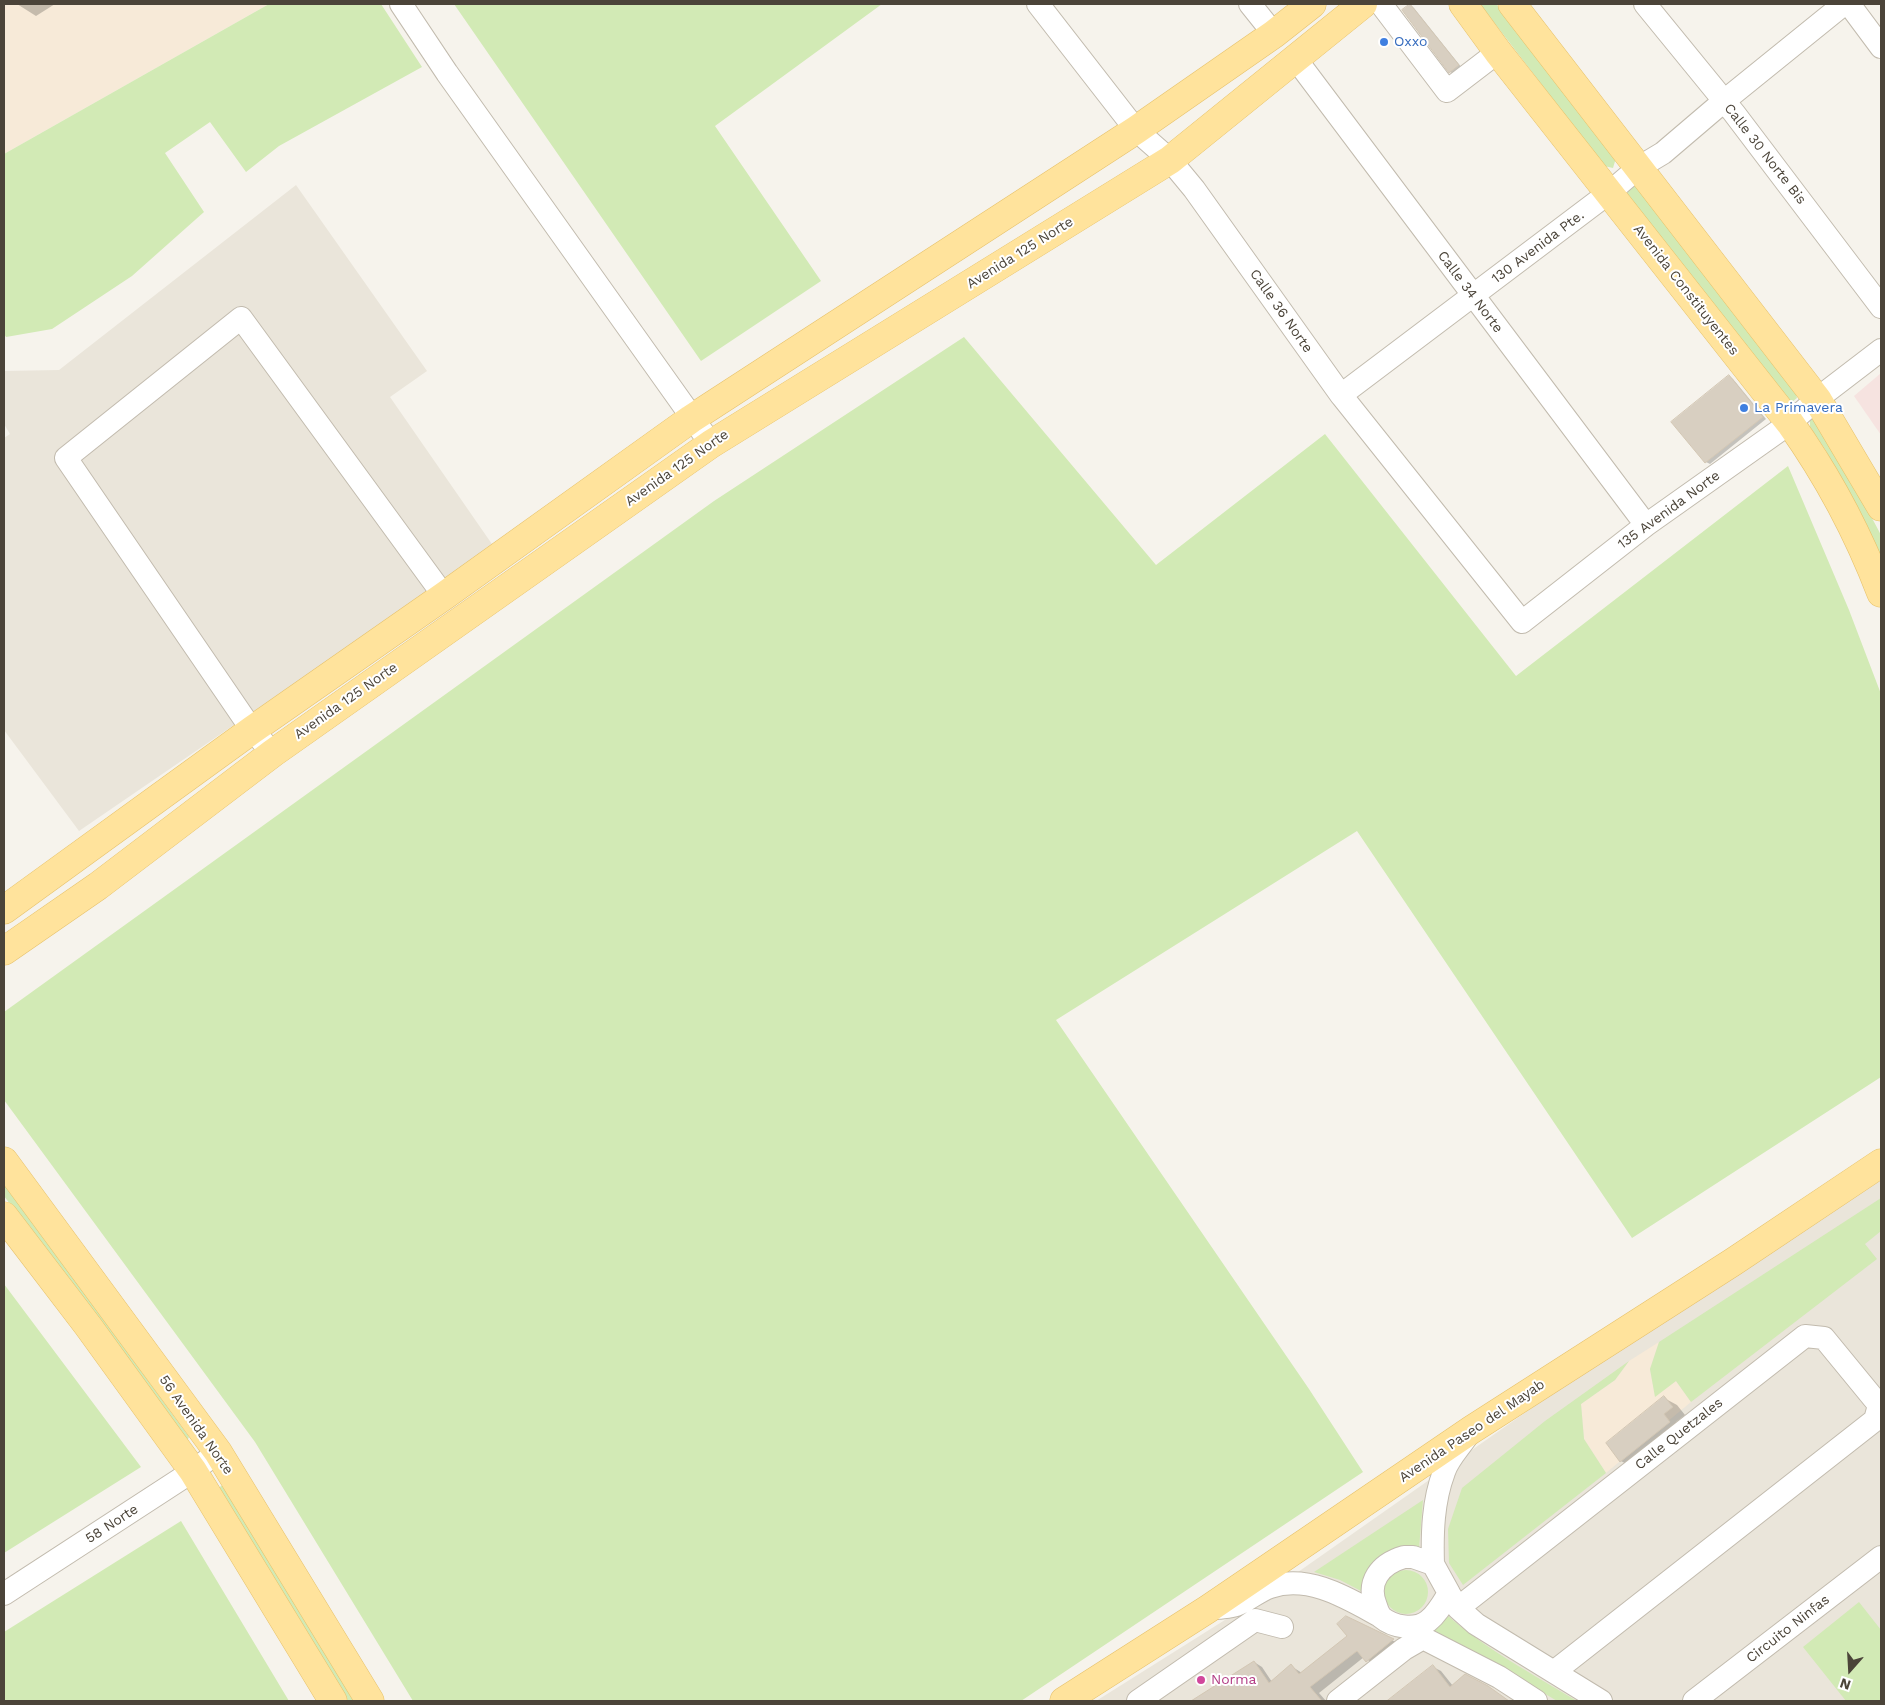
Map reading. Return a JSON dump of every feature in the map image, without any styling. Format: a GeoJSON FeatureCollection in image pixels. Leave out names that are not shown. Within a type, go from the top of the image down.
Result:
{"type":"FeatureCollection","features":[{"type":"Feature","properties":{"kind":"main road"},"geometry":{"type":"LineString","coordinates":[[4,910],[252,730],[444,596],[691,419],[1136,130],[1274,34],[1312,4]]}},
{"type":"Feature","properties":{"kind":"main road","name":"Avenida 125 Norte"},"geometry":{"type":"LineString","coordinates":[[4,952],[98,886],[273,753],[711,444],[1170,160],[1363,4]]}},
{"type":"Feature","properties":{"kind":"main road","name":"Avenida Constituyentes"},"geometry":{"type":"LineString","coordinates":[[1463,4],[1498,52],[1610,192],[1816,459],[1870,564],[1881,593]]}},
{"type":"Feature","properties":{"kind":"main road"},"geometry":{"type":"LineString","coordinates":[[1512,4],[1818,399],[1881,507]]}},
{"type":"Feature","properties":{"kind":"main road","name":"56 Avenida Norte"},"geometry":{"type":"LineString","coordinates":[[4,1162],[218,1452],[370,1701]]}},
{"type":"Feature","properties":{"kind":"main road","name":"Avenida Paseo del Mayab"},"geometry":{"type":"LineString","coordinates":[[1064,1701],[1208,1608],[1471,1430],[1733,1262],[1881,1163]]}},
{"type":"Feature","properties":{"kind":"main road","name":"56 Avenida Norte"},"geometry":{"type":"LineString","coordinates":[[4,1216],[88,1326],[193,1471],[333,1701]]}},
{"type":"Feature","properties":{"kind":"street"},"geometry":{"type":"LineString","coordinates":[[401,4],[447,73],[691,419],[711,444]]}},
{"type":"Feature","properties":{"kind":"street","name":"Calle 36 Norte"},"geometry":{"type":"LineString","coordinates":[[1038,4],[1136,130],[1170,160],[1194,189],[1341,395],[1522,622]]}},
{"type":"Feature","properties":{"kind":"street"},"geometry":{"type":"LineString","coordinates":[[1250,4],[1274,34]]}},
{"type":"Feature","properties":{"kind":"street"},"geometry":{"type":"LineString","coordinates":[[1381,4],[1447,91],[1498,52]]}},
{"type":"Feature","properties":{"kind":"street","name":"Calle 30 Norte Bis"},"geometry":{"type":"LineString","coordinates":[[1645,4],[1724,101],[1881,307]]}},
{"type":"Feature","properties":{"kind":"street","name":"130 Avenida Pte."},"geometry":{"type":"LineString","coordinates":[[1341,395],[1610,192],[1638,168],[1663,153],[1844,4]]}},
{"type":"Feature","properties":{"kind":"street"},"geometry":{"type":"LineString","coordinates":[[1848,4],[1881,47]]}},
{"type":"Feature","properties":{"kind":"street","name":"Calle 34 Norte"},"geometry":{"type":"LineString","coordinates":[[1295,58],[1646,525]]}},
{"type":"Feature","properties":{"kind":"street"},"geometry":{"type":"LineString","coordinates":[[273,753],[252,730],[66,458],[241,318],[444,596]]}},
{"type":"Feature","properties":{"kind":"street","name":"135 Avenida Norte"},"geometry":{"type":"LineString","coordinates":[[1522,622],[1646,525],[1790,423],[1881,350]]}},
{"type":"Feature","properties":{"kind":"street","name":"Calle Quetzales"},"geometry":{"type":"LineString","coordinates":[[1453,1600],[1805,1336],[1824,1338],[1879,1405],[1878,1421],[1554,1671]]}},
{"type":"Feature","properties":{"kind":"street"},"geometry":{"type":"LineString","coordinates":[[1471,1430],[1444,1470],[1437,1498],[1432,1535],[1433,1564],[1453,1600],[1476,1624],[1601,1701]]}},
{"type":"Feature","properties":{"kind":"street","name":"58 Norte"},"geometry":{"type":"LineString","coordinates":[[4,1594],[193,1471],[218,1452]]}},
{"type":"Feature","properties":{"kind":"street"},"geometry":{"type":"LineString","coordinates":[[1380,1616],[1374,1600],[1373,1588],[1377,1576],[1384,1566],[1392,1560],[1404,1557],[1413,1557],[1433,1564]]}},
{"type":"Feature","properties":{"kind":"street","name":"Circuito Ninfas"},"geometry":{"type":"LineString","coordinates":[[1694,1701],[1881,1557]]}},
{"type":"Feature","properties":{"kind":"street"},"geometry":{"type":"LineString","coordinates":[[1208,1608],[1235,1606],[1269,1587],[1289,1583],[1323,1587],[1398,1625],[1417,1632],[1499,1677],[1526,1699]]}},
{"type":"Feature","properties":{"kind":"street"},"geometry":{"type":"LineString","coordinates":[[1338,1701],[1404,1649],[1417,1632],[1437,1612],[1453,1600]]}},
{"type":"Feature","properties":{"kind":"street"},"geometry":{"type":"LineString","coordinates":[[1138,1701],[1254,1620],[1282,1628]]}},
{"type":"Feature","properties":{"kind":"shaded area"},"geometry":{"type":"Polygon","coordinates":[[[4,4],[269,4],[4,154],[4,4]]]}},
{"type":"Feature","properties":{"kind":"shaded area"},"geometry":{"type":"Polygon","coordinates":[[[296,185],[427,371],[390,397],[494,547],[79,831],[4,730],[4,438],[10,434],[4,424],[4,371],[59,370],[296,185]]]}},
{"type":"Feature","properties":{"kind":"shaded area"},"geometry":{"type":"Polygon","coordinates":[[[1881,373],[1881,435],[1854,396],[1881,373]]]}},
{"type":"Feature","properties":{"kind":"shaded area"},"geometry":{"type":"Polygon","coordinates":[[[1881,1177],[1881,1701],[1096,1701],[1271,1591],[1677,1306],[1881,1177]]]}},
{"type":"Feature","properties":{"kind":"shaded area"},"geometry":{"type":"Polygon","coordinates":[[[1659,1342],[1650,1369],[1655,1396],[1676,1381],[1691,1402],[1606,1473],[1584,1439],[1581,1404],[1615,1380],[1629,1361],[1659,1342]]]}},
{"type":"Feature","properties":{"kind":"green space"},"geometry":{"type":"Polygon","coordinates":[[[269,4],[381,4],[422,67],[279,146],[246,172],[210,122],[165,153],[204,212],[132,276],[52,329],[6,337],[4,334],[4,154],[269,4]]]}},
{"type":"Feature","properties":{"kind":"green space"},"geometry":{"type":"Polygon","coordinates":[[[454,4],[882,4],[715,126],[821,281],[701,361],[454,4]]]}},
{"type":"Feature","properties":{"kind":"green space"},"geometry":{"type":"Polygon","coordinates":[[[1480,4],[1496,4],[1616,158],[1613,168],[1604,166],[1480,4]]]}},
{"type":"Feature","properties":{"kind":"green space"},"geometry":{"type":"Polygon","coordinates":[[[1637,186],[1795,389],[1797,398],[1792,402],[1784,399],[1627,195],[1629,187],[1637,186]]]}},
{"type":"Feature","properties":{"kind":"green space"},"geometry":{"type":"Polygon","coordinates":[[[964,337],[1156,565],[1325,434],[1516,676],[1788,466],[1849,610],[1881,694],[1881,1077],[1632,1238],[1357,831],[1056,1020],[1309,1389],[1363,1472],[1021,1701],[413,1701],[255,1442],[4,1100],[4,1012],[714,501],[964,337]]]}},
{"type":"Feature","properties":{"kind":"green space"},"geometry":{"type":"Polygon","coordinates":[[[1815,419],[1833,445],[1881,535],[1881,557],[1825,449],[1810,427],[1810,420],[1815,419]]]}},
{"type":"Feature","properties":{"kind":"green space"},"geometry":{"type":"Polygon","coordinates":[[[4,1183],[189,1437],[187,1441],[4,1196],[4,1183]]]}},
{"type":"Feature","properties":{"kind":"green space"},"geometry":{"type":"Polygon","coordinates":[[[1881,1198],[1881,1231],[1865,1244],[1877,1259],[1691,1402],[1676,1381],[1655,1397],[1650,1369],[1659,1342],[1881,1198]]]}},
{"type":"Feature","properties":{"kind":"green space"},"geometry":{"type":"Polygon","coordinates":[[[4,1284],[141,1467],[4,1553],[4,1284]]]}},
{"type":"Feature","properties":{"kind":"green space"},"geometry":{"type":"Polygon","coordinates":[[[1629,1361],[1615,1380],[1581,1404],[1584,1439],[1606,1473],[1463,1585],[1449,1563],[1448,1529],[1462,1488],[1545,1421],[1629,1361]]]}},
{"type":"Feature","properties":{"kind":"green space"},"geometry":{"type":"Polygon","coordinates":[[[223,1485],[357,1701],[348,1701],[218,1488],[223,1485]]]}},
{"type":"Feature","properties":{"kind":"green space"},"geometry":{"type":"Polygon","coordinates":[[[1423,1500],[1419,1549],[1367,1575],[1361,1591],[1340,1580],[1314,1572],[1423,1500]]]}},
{"type":"Feature","properties":{"kind":"green space"},"geometry":{"type":"Polygon","coordinates":[[[181,1521],[289,1701],[4,1701],[4,1632],[181,1521]]]}},
{"type":"Feature","properties":{"kind":"green space"},"geometry":{"type":"Polygon","coordinates":[[[1410,1570],[1419,1573],[1425,1579],[1428,1592],[1427,1601],[1419,1611],[1402,1614],[1393,1611],[1387,1605],[1384,1588],[1387,1579],[1393,1573],[1410,1570]]]}},
{"type":"Feature","properties":{"kind":"green space"},"geometry":{"type":"Polygon","coordinates":[[[1859,1602],[1881,1630],[1881,1701],[1846,1701],[1803,1647],[1859,1602]]]}},
{"type":"Feature","properties":{"kind":"green space"},"geometry":{"type":"Polygon","coordinates":[[[1446,1614],[1493,1650],[1577,1701],[1557,1701],[1491,1661],[1432,1630],[1446,1614]]]}},
{"type":"Feature","properties":{"kind":"building"},"geometry":{"type":"Polygon","coordinates":[[[1410,4],[1459,65],[1449,73],[1402,10],[1410,4]]]}},
{"type":"Feature","properties":{"kind":"building"},"geometry":{"type":"Polygon","coordinates":[[[1729,375],[1763,417],[1705,463],[1671,422],[1729,375]]]}},
{"type":"Feature","properties":{"kind":"building"},"geometry":{"type":"Polygon","coordinates":[[[1664,1396],[1673,1407],[1664,1414],[1670,1422],[1620,1462],[1606,1443],[1664,1396]]]}},
{"type":"Feature","properties":{"kind":"building"},"geometry":{"type":"Polygon","coordinates":[[[1346,1616],[1394,1639],[1366,1662],[1357,1651],[1310,1687],[1322,1701],[1191,1701],[1254,1661],[1269,1683],[1291,1664],[1299,1674],[1347,1636],[1337,1624],[1346,1616]]]}},
{"type":"Feature","properties":{"kind":"building"},"geometry":{"type":"Polygon","coordinates":[[[1433,1665],[1450,1687],[1465,1674],[1488,1686],[1509,1701],[1387,1701],[1433,1665]]]}},
{"type":"Feature","properties":{"kind":"place","name":"Oxxo"},"geometry":{"type":"Point","coordinates":[1384,42]}},
{"type":"Feature","properties":{"kind":"place","name":"La Primavera"},"geometry":{"type":"Point","coordinates":[1744,408]}},
{"type":"Feature","properties":{"kind":"place","name":"Norma"},"geometry":{"type":"Point","coordinates":[1201,1680]}}]}
